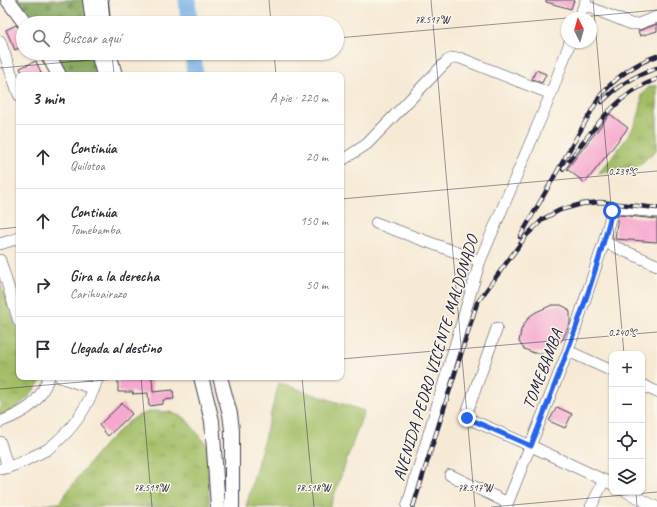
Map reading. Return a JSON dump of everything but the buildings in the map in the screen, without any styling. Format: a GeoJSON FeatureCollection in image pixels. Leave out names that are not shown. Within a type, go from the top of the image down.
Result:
{"type":"FeatureCollection","features":[{"type":"Feature","properties":{"kind":"main road"},"geometry":{"type":"LineString","coordinates":[[8,0],[20,16]]}},
{"type":"Feature","properties":{"kind":"main road"},"geometry":{"type":"LineString","coordinates":[[90,0],[92,16]]}},
{"type":"Feature","properties":{"kind":"main road"},"geometry":{"type":"LineString","coordinates":[[101,0],[102,16]]}},
{"type":"Feature","properties":{"kind":"main road"},"geometry":{"type":"LineString","coordinates":[[51,60],[57,72]]}},
{"type":"Feature","properties":{"kind":"main road"},"geometry":{"type":"LineString","coordinates":[[100,60],[103,72]]}},
{"type":"Feature","properties":{"kind":"main road"},"geometry":{"type":"LineString","coordinates":[[111,60],[114,72]]}},
{"type":"Feature","properties":{"kind":"main road"},"geometry":{"type":"LineString","coordinates":[[202,380],[212,421],[218,507]]}},
{"type":"Feature","properties":{"kind":"main road"},"geometry":{"type":"LineString","coordinates":[[221,380],[230,414],[232,430],[232,507]]}},
{"type":"Feature","properties":{"kind":"street"},"geometry":{"type":"LineString","coordinates":[[581,12],[585,2],[631,24],[638,24],[657,17]]}},
{"type":"Feature","properties":{"kind":"street"},"geometry":{"type":"LineString","coordinates":[[1,47],[16,87]]}},
{"type":"Feature","properties":{"kind":"street","name":"AVENIDA PEDRO VICENTE MALDONADO"},"geometry":{"type":"LineString","coordinates":[[407,507],[480,261],[551,94],[568,48]]}},
{"type":"Feature","properties":{"kind":"street"},"geometry":{"type":"LineString","coordinates":[[344,159],[367,144],[446,60],[460,58],[551,94]]}},
{"type":"Feature","properties":{"kind":"street","name":"TOMEBAMBA"},"geometry":{"type":"LineString","coordinates":[[507,505],[568,351],[604,242],[613,209],[616,208],[657,212]]}},
{"type":"Feature","properties":{"kind":"street"},"geometry":{"type":"LineString","coordinates":[[376,223],[480,261]]}},
{"type":"Feature","properties":{"kind":"street"},"geometry":{"type":"LineString","coordinates":[[0,244],[16,239]]}},
{"type":"Feature","properties":{"kind":"street"},"geometry":{"type":"LineString","coordinates":[[604,242],[657,265]]}},
{"type":"Feature","properties":{"kind":"street"},"geometry":{"type":"LineString","coordinates":[[0,260],[16,312]]}},
{"type":"Feature","properties":{"kind":"street"},"geometry":{"type":"LineString","coordinates":[[497,328],[466,417],[608,482],[591,507]]}},
{"type":"Feature","properties":{"kind":"street"},"geometry":{"type":"LineString","coordinates":[[568,351],[609,370]]}},
{"type":"Feature","properties":{"kind":"street"},"geometry":{"type":"LineString","coordinates":[[0,422],[21,413],[35,402],[44,389],[48,380]]}},
{"type":"Feature","properties":{"kind":"street"},"geometry":{"type":"LineString","coordinates":[[68,380],[94,389]]}},
{"type":"Feature","properties":{"kind":"street"},"geometry":{"type":"LineString","coordinates":[[0,442],[4,468],[47,449],[71,428],[84,410],[97,380]]}},
{"type":"Feature","properties":{"kind":"street"},"geometry":{"type":"LineString","coordinates":[[645,386],[657,392]]}},
{"type":"Feature","properties":{"kind":"street"},"geometry":{"type":"LineString","coordinates":[[450,475],[507,505]]}},
{"type":"Feature","properties":{"kind":"street"},"geometry":{"type":"LineString","coordinates":[[633,495],[656,507]]}},
{"type":"Feature","properties":{"kind":"green space"},"geometry":{"type":"Polygon","coordinates":[[[15,0],[87,0],[88,16],[28,16],[15,0]]]}},
{"type":"Feature","properties":{"kind":"green space"},"geometry":{"type":"Polygon","coordinates":[[[60,60],[96,60],[99,72],[65,72],[60,60]]]}},
{"type":"Feature","properties":{"kind":"green space"},"geometry":{"type":"Polygon","coordinates":[[[657,85],[657,149],[636,168],[626,167],[598,174],[620,148],[633,127],[641,106],[641,95],[649,87],[657,85]]]}},
{"type":"Feature","properties":{"kind":"green space"},"geometry":{"type":"Polygon","coordinates":[[[0,283],[16,328],[16,380],[42,380],[17,408],[0,417],[0,283]]]}},
{"type":"Feature","properties":{"kind":"green space"},"geometry":{"type":"Polygon","coordinates":[[[279,383],[364,411],[330,507],[246,507],[279,383]]]}},
{"type":"Feature","properties":{"kind":"green space"},"geometry":{"type":"Polygon","coordinates":[[[153,411],[170,412],[185,418],[207,445],[209,460],[209,507],[33,507],[59,503],[104,445],[125,425],[138,416],[153,411]]]}},
{"type":"Feature","properties":{"kind":"waterway"},"geometry":{"type":"LineString","coordinates":[[187,0],[188,16]]}},
{"type":"Feature","properties":{"kind":"waterway"},"geometry":{"type":"LineString","coordinates":[[194,60],[195,72]]}},
{"type":"Feature","properties":{"kind":"railway"},"geometry":{"type":"LineString","coordinates":[[520,237],[600,96],[612,83],[633,67],[657,56]]}},
{"type":"Feature","properties":{"kind":"railway"},"geometry":{"type":"LineString","coordinates":[[602,102],[627,82],[657,68]]}},
{"type":"Feature","properties":{"kind":"railway"},"geometry":{"type":"LineString","coordinates":[[563,169],[593,130],[615,105],[642,86],[657,79]]}},
{"type":"Feature","properties":{"kind":"railway"},"geometry":{"type":"LineString","coordinates":[[413,507],[477,303],[526,236],[543,219],[560,210],[582,204],[600,202],[657,208]]}},
{"type":"Feature","properties":{"kind":"route"},"geometry":{"type":"LineString","coordinates":[[467,418],[531,446],[568,351],[604,242],[612,211]]}}]}
